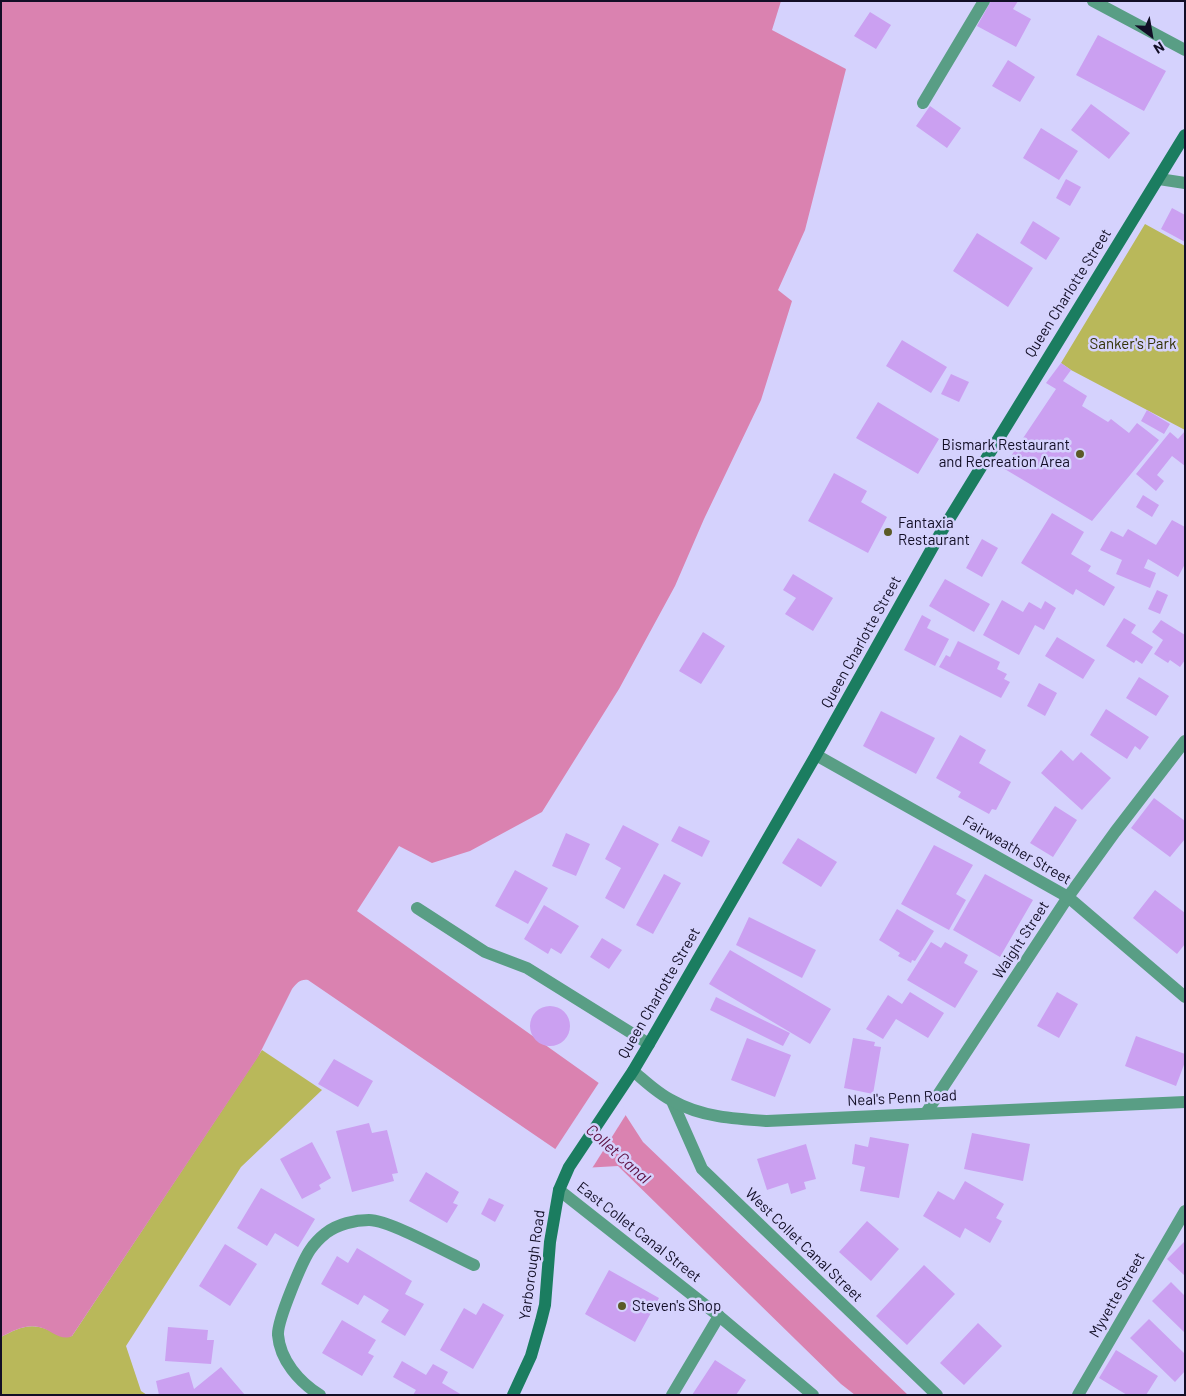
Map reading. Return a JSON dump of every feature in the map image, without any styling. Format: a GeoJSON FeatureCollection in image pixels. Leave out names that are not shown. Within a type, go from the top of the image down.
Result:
{"type":"FeatureCollection","features":[{"type":"Feature","properties":{"kind":"main road","name":"Queen Charlotte Street"},"geometry":{"type":"LineString","coordinates":[[569,1167],[649,1044],[816,755],[940,534],[1058,339],[1160,179],[1185,135]]}},
{"type":"Feature","properties":{"kind":"main road","name":"Yarborough Road"},"geometry":{"type":"LineString","coordinates":[[512,1395],[531,1356],[542,1321],[550,1242],[559,1190],[569,1167]]}},
{"type":"Feature","properties":{"kind":"street"},"geometry":{"type":"LineString","coordinates":[[923,103],[984,1]]}},
{"type":"Feature","properties":{"kind":"street"},"geometry":{"type":"LineString","coordinates":[[1093,1],[1185,50]]}},
{"type":"Feature","properties":{"kind":"street"},"geometry":{"type":"LineString","coordinates":[[1160,179],[1185,183]]}},
{"type":"Feature","properties":{"kind":"street","name":"Waight Street"},"geometry":{"type":"LineString","coordinates":[[926,1113],[1068,898],[1115,832],[1185,741]]}},
{"type":"Feature","properties":{"kind":"street","name":"Fairweather Street"},"geometry":{"type":"LineString","coordinates":[[816,755],[1068,898],[1185,998]]}},
{"type":"Feature","properties":{"kind":"street"},"geometry":{"type":"LineString","coordinates":[[417,908],[485,952],[527,968],[649,1044]]}},
{"type":"Feature","properties":{"kind":"street","name":"Neal's Penn Road"},"geometry":{"type":"LineString","coordinates":[[632,1071],[672,1101],[705,1113],[736,1119],[767,1121],[1185,1102]]}},
{"type":"Feature","properties":{"kind":"street","name":"West Collet Canal Street"},"geometry":{"type":"LineString","coordinates":[[672,1101],[702,1169],[936,1395]]}},
{"type":"Feature","properties":{"kind":"street","name":"East Collet Canal Street"},"geometry":{"type":"LineString","coordinates":[[559,1190],[719,1316],[813,1395]]}},
{"type":"Feature","properties":{"kind":"street","name":"Myvette Street"},"geometry":{"type":"LineString","coordinates":[[1078,1395],[1185,1211]]}},
{"type":"Feature","properties":{"kind":"street"},"geometry":{"type":"LineString","coordinates":[[320,1395],[296,1374],[281,1352],[278,1333],[280,1316],[310,1250],[326,1233],[349,1222],[371,1220],[395,1227],[474,1265]]}},
{"type":"Feature","properties":{"kind":"street"},"geometry":{"type":"LineString","coordinates":[[672,1395],[719,1316]]}},
{"type":"Feature","properties":{"kind":"green space","name":"Sanker's Park"},"geometry":{"type":"Polygon","coordinates":[[[1145,224],[1185,246],[1185,430],[1061,363],[1145,224]]]}},
{"type":"Feature","properties":{"kind":"green space"},"geometry":{"type":"Polygon","coordinates":[[[262,1050],[322,1090],[241,1167],[126,1346],[141,1391],[147,1395],[1,1395],[1,1337],[29,1326],[44,1328],[67,1337],[72,1336],[262,1050]]]}},
{"type":"Feature","properties":{"kind":"water","name":"Collet Canal"},"geometry":{"type":"Polygon","coordinates":[[[1,1],[781,1],[772,30],[846,69],[805,230],[778,290],[792,301],[761,400],[704,519],[675,586],[619,689],[542,812],[470,851],[432,863],[399,846],[357,911],[610,1091],[643,1142],[908,1395],[855,1395],[841,1384],[618,1166],[583,1168],[308,980],[299,982],[292,989],[258,1057],[72,1336],[64,1337],[43,1328],[29,1326],[1,1337],[1,1]]]}},
{"type":"Feature","properties":{"kind":"pier"},"geometry":{"type":"Polygon","coordinates":[[[600,1081],[612,1089],[627,1113],[591,1170],[583,1170],[554,1151],[600,1081]]]}},
{"type":"Feature","properties":{"kind":"building"},"geometry":{"type":"Polygon","coordinates":[[[991,1],[1018,1],[1013,9],[1031,19],[1016,47],[977,26],[991,1]]]}},
{"type":"Feature","properties":{"kind":"building"},"geometry":{"type":"Polygon","coordinates":[[[870,12],[891,25],[876,49],[854,36],[870,12]]]}},
{"type":"Feature","properties":{"kind":"building"},"geometry":{"type":"Polygon","coordinates":[[[1098,35],[1166,71],[1144,111],[1076,75],[1098,35]]]}},
{"type":"Feature","properties":{"kind":"building"},"geometry":{"type":"Polygon","coordinates":[[[1008,60],[1035,77],[1020,102],[992,86],[1008,60]]]}},
{"type":"Feature","properties":{"kind":"building"},"geometry":{"type":"Polygon","coordinates":[[[1091,104],[1130,133],[1109,159],[1071,130],[1091,104]]]}},
{"type":"Feature","properties":{"kind":"building"},"geometry":{"type":"Polygon","coordinates":[[[930,106],[961,128],[947,148],[916,126],[930,106]]]}},
{"type":"Feature","properties":{"kind":"building"},"geometry":{"type":"Polygon","coordinates":[[[1041,128],[1078,151],[1059,180],[1023,158],[1041,128]]]}},
{"type":"Feature","properties":{"kind":"building"},"geometry":{"type":"Polygon","coordinates":[[[1066,179],[1081,187],[1070,206],[1056,198],[1066,179]]]}},
{"type":"Feature","properties":{"kind":"building"},"geometry":{"type":"Polygon","coordinates":[[[1172,208],[1185,215],[1185,242],[1161,229],[1172,208]]]}},
{"type":"Feature","properties":{"kind":"building"},"geometry":{"type":"Polygon","coordinates":[[[1033,221],[1060,238],[1046,260],[1020,243],[1033,221]]]}},
{"type":"Feature","properties":{"kind":"building"},"geometry":{"type":"Polygon","coordinates":[[[977,233],[1033,268],[1008,307],[953,271],[977,233]]]}},
{"type":"Feature","properties":{"kind":"building"},"geometry":{"type":"Polygon","coordinates":[[[902,340],[947,367],[931,393],[886,366],[902,340]]]}},
{"type":"Feature","properties":{"kind":"building","name":"Bismark Restaurant and Recreation Area"},"geometry":{"type":"Polygon","coordinates":[[[1061,363],[1071,370],[1063,381],[1087,396],[1082,406],[1108,422],[1111,419],[1129,433],[1137,423],[1159,440],[1092,521],[1003,468],[1056,389],[1046,383],[1061,363]]]}},
{"type":"Feature","properties":{"kind":"building"},"geometry":{"type":"Polygon","coordinates":[[[951,374],[969,382],[959,402],[941,394],[951,374]]]}},
{"type":"Feature","properties":{"kind":"building"},"geometry":{"type":"Polygon","coordinates":[[[878,402],[939,439],[918,474],[856,438],[878,402]]]}},
{"type":"Feature","properties":{"kind":"building"},"geometry":{"type":"Polygon","coordinates":[[[1147,410],[1170,424],[1164,434],[1141,421],[1147,410]]]}},
{"type":"Feature","properties":{"kind":"building"},"geometry":{"type":"Polygon","coordinates":[[[1185,431],[1185,466],[1172,456],[1157,475],[1164,481],[1156,491],[1136,474],[1170,432],[1178,439],[1185,431]]]}},
{"type":"Feature","properties":{"kind":"building"},"geometry":{"type":"Polygon","coordinates":[[[834,473],[867,491],[861,502],[887,517],[868,553],[808,521],[834,473]]]}},
{"type":"Feature","properties":{"kind":"building"},"geometry":{"type":"Polygon","coordinates":[[[1143,495],[1159,505],[1152,517],[1136,507],[1143,495]]]}},
{"type":"Feature","properties":{"kind":"building"},"geometry":{"type":"Polygon","coordinates":[[[1052,513],[1084,532],[1071,554],[1091,566],[1088,571],[1115,587],[1104,606],[1076,589],[1073,595],[1021,563],[1052,513]]]}},
{"type":"Feature","properties":{"kind":"building"},"geometry":{"type":"Polygon","coordinates":[[[1172,520],[1185,527],[1185,564],[1178,577],[1148,559],[1144,568],[1156,573],[1150,588],[1116,574],[1122,560],[1100,550],[1111,531],[1123,537],[1128,529],[1156,545],[1172,520]]]}},
{"type":"Feature","properties":{"kind":"building"},"geometry":{"type":"Polygon","coordinates":[[[982,539],[998,548],[982,577],[966,568],[982,539]]]}},
{"type":"Feature","properties":{"kind":"building"},"geometry":{"type":"Polygon","coordinates":[[[793,574],[833,598],[813,631],[785,614],[796,598],[783,590],[793,574]]]}},
{"type":"Feature","properties":{"kind":"building"},"geometry":{"type":"Polygon","coordinates":[[[945,579],[990,604],[974,632],[929,606],[945,579]]]}},
{"type":"Feature","properties":{"kind":"building"},"geometry":{"type":"Polygon","coordinates":[[[1157,590],[1168,595],[1160,614],[1148,609],[1157,590]]]}},
{"type":"Feature","properties":{"kind":"building"},"geometry":{"type":"Polygon","coordinates":[[[1002,600],[1023,612],[1029,602],[1041,609],[1045,601],[1056,608],[1044,630],[1035,625],[1019,655],[983,635],[1002,600]]]}},
{"type":"Feature","properties":{"kind":"building"},"geometry":{"type":"Polygon","coordinates":[[[922,615],[931,620],[927,628],[949,639],[935,666],[904,650],[922,615]]]}},
{"type":"Feature","properties":{"kind":"building"},"geometry":{"type":"Polygon","coordinates":[[[1124,618],[1136,625],[1131,633],[1153,647],[1142,664],[1136,660],[1134,663],[1106,646],[1124,618]]]}},
{"type":"Feature","properties":{"kind":"building"},"geometry":{"type":"Polygon","coordinates":[[[1161,620],[1185,635],[1185,660],[1180,667],[1170,660],[1168,663],[1154,654],[1163,640],[1152,632],[1161,620]]]}},
{"type":"Feature","properties":{"kind":"building"},"geometry":{"type":"Polygon","coordinates":[[[703,632],[725,646],[701,684],[679,671],[703,632]]]}},
{"type":"Feature","properties":{"kind":"building"},"geometry":{"type":"Polygon","coordinates":[[[1057,637],[1095,660],[1083,679],[1045,656],[1057,637]]]}},
{"type":"Feature","properties":{"kind":"building"},"geometry":{"type":"Polygon","coordinates":[[[958,641],[1000,662],[997,669],[1007,674],[1004,679],[1010,682],[1001,698],[939,667],[946,655],[950,657],[958,641]]]}},
{"type":"Feature","properties":{"kind":"building"},"geometry":{"type":"Polygon","coordinates":[[[1139,677],[1169,696],[1156,716],[1126,698],[1139,677]]]}},
{"type":"Feature","properties":{"kind":"building"},"geometry":{"type":"Polygon","coordinates":[[[1039,683],[1057,693],[1045,716],[1027,706],[1039,683]]]}},
{"type":"Feature","properties":{"kind":"building"},"geometry":{"type":"Polygon","coordinates":[[[1106,709],[1149,737],[1140,750],[1135,746],[1127,759],[1090,735],[1106,709]]]}},
{"type":"Feature","properties":{"kind":"building"},"geometry":{"type":"Polygon","coordinates":[[[881,711],[935,738],[916,774],[863,746],[881,711]]]}},
{"type":"Feature","properties":{"kind":"building"},"geometry":{"type":"Polygon","coordinates":[[[960,735],[986,750],[979,763],[1011,782],[996,810],[992,809],[989,814],[958,797],[961,792],[936,778],[960,735]]]}},
{"type":"Feature","properties":{"kind":"building"},"geometry":{"type":"Polygon","coordinates":[[[1061,750],[1073,761],[1081,752],[1111,778],[1082,810],[1041,773],[1061,750]]]}},
{"type":"Feature","properties":{"kind":"building"},"geometry":{"type":"Polygon","coordinates":[[[1154,798],[1185,821],[1185,839],[1170,857],[1131,828],[1154,798]]]}},
{"type":"Feature","properties":{"kind":"building"},"geometry":{"type":"Polygon","coordinates":[[[1055,806],[1077,820],[1053,857],[1030,843],[1055,806]]]}},
{"type":"Feature","properties":{"kind":"building"},"geometry":{"type":"Polygon","coordinates":[[[623,825],[659,844],[624,909],[605,898],[621,868],[605,859],[623,825]]]}},
{"type":"Feature","properties":{"kind":"building"},"geometry":{"type":"Polygon","coordinates":[[[679,826],[710,841],[702,857],[671,841],[679,826]]]}},
{"type":"Feature","properties":{"kind":"building"},"geometry":{"type":"Polygon","coordinates":[[[566,833],[590,844],[576,876],[552,866],[566,833]]]}},
{"type":"Feature","properties":{"kind":"building"},"geometry":{"type":"Polygon","coordinates":[[[798,838],[837,862],[821,887],[782,863],[798,838]]]}},
{"type":"Feature","properties":{"kind":"building"},"geometry":{"type":"Polygon","coordinates":[[[934,845],[973,865],[956,894],[966,900],[949,930],[901,904],[934,845]]]}},
{"type":"Feature","properties":{"kind":"building"},"geometry":{"type":"Polygon","coordinates":[[[515,870],[548,888],[528,924],[495,906],[515,870]]]}},
{"type":"Feature","properties":{"kind":"building"},"geometry":{"type":"Polygon","coordinates":[[[664,874],[681,883],[653,934],[636,925],[664,874]]]}},
{"type":"Feature","properties":{"kind":"building"},"geometry":{"type":"Polygon","coordinates":[[[985,874],[1033,900],[1000,957],[953,930],[985,874]]]}},
{"type":"Feature","properties":{"kind":"building"},"geometry":{"type":"Polygon","coordinates":[[[1155,890],[1185,913],[1185,944],[1177,954],[1133,918],[1155,890]]]}},
{"type":"Feature","properties":{"kind":"building"},"geometry":{"type":"Polygon","coordinates":[[[544,905],[579,926],[561,954],[551,948],[548,954],[524,939],[544,905]]]}},
{"type":"Feature","properties":{"kind":"building"},"geometry":{"type":"Polygon","coordinates":[[[897,909],[934,931],[915,961],[912,960],[911,963],[898,956],[900,953],[879,940],[897,909]]]}},
{"type":"Feature","properties":{"kind":"building"},"geometry":{"type":"Polygon","coordinates":[[[749,917],[816,950],[802,978],[736,945],[749,917]]]}},
{"type":"Feature","properties":{"kind":"building"},"geometry":{"type":"Polygon","coordinates":[[[602,938],[622,950],[609,969],[590,957],[602,938]]]}},
{"type":"Feature","properties":{"kind":"building"},"geometry":{"type":"Polygon","coordinates":[[[931,942],[941,948],[945,942],[968,955],[964,963],[978,971],[955,1008],[907,980],[931,942]]]}},
{"type":"Feature","properties":{"kind":"building"},"geometry":{"type":"Polygon","coordinates":[[[730,950],[831,1009],[810,1044],[709,984],[730,950]]]}},
{"type":"Feature","properties":{"kind":"building"},"geometry":{"type":"Polygon","coordinates":[[[910,992],[944,1013],[928,1038],[896,1019],[883,1039],[866,1029],[888,995],[902,1004],[910,992]]]}},
{"type":"Feature","properties":{"kind":"building"},"geometry":{"type":"Polygon","coordinates":[[[1057,992],[1078,1004],[1059,1038],[1037,1026],[1057,992]]]}},
{"type":"Feature","properties":{"kind":"building"},"geometry":{"type":"Polygon","coordinates":[[[716,997],[790,1033],[783,1046],[710,1010],[716,997]]]}},
{"type":"Feature","properties":{"kind":"building"},"geometry":{"type":"Polygon","coordinates":[[[554,1006],[561,1009],[567,1015],[570,1026],[569,1034],[561,1043],[554,1046],[546,1046],[539,1043],[531,1034],[530,1022],[533,1015],[542,1007],[554,1006]]]}},
{"type":"Feature","properties":{"kind":"building"},"geometry":{"type":"Polygon","coordinates":[[[1136,1036],[1185,1054],[1185,1062],[1176,1086],[1125,1066],[1136,1036]]]}},
{"type":"Feature","properties":{"kind":"building"},"geometry":{"type":"Polygon","coordinates":[[[747,1038],[791,1055],[775,1097],[731,1080],[747,1038]]]}},
{"type":"Feature","properties":{"kind":"building"},"geometry":{"type":"Polygon","coordinates":[[[853,1038],[875,1042],[874,1046],[881,1047],[873,1094],[844,1088],[853,1038]]]}},
{"type":"Feature","properties":{"kind":"building"},"geometry":{"type":"Polygon","coordinates":[[[334,1059],[373,1081],[358,1107],[318,1084],[334,1059]]]}},
{"type":"Feature","properties":{"kind":"building"},"geometry":{"type":"Polygon","coordinates":[[[369,1123],[372,1133],[387,1130],[398,1173],[392,1174],[394,1181],[352,1192],[336,1131],[369,1123]]]}},
{"type":"Feature","properties":{"kind":"building"},"geometry":{"type":"Polygon","coordinates":[[[972,1133],[1030,1144],[1023,1181],[964,1169],[972,1133]]]}},
{"type":"Feature","properties":{"kind":"building"},"geometry":{"type":"Polygon","coordinates":[[[870,1137],[909,1144],[899,1198],[860,1191],[865,1167],[852,1164],[855,1144],[868,1147],[870,1137]]]}},
{"type":"Feature","properties":{"kind":"building"},"geometry":{"type":"Polygon","coordinates":[[[312,1142],[331,1178],[319,1185],[321,1189],[302,1199],[280,1159],[312,1142]]]}},
{"type":"Feature","properties":{"kind":"building"},"geometry":{"type":"Polygon","coordinates":[[[806,1144],[816,1179],[804,1182],[806,1189],[791,1194],[788,1183],[767,1190],[757,1159],[806,1144]]]}},
{"type":"Feature","properties":{"kind":"building"},"geometry":{"type":"Polygon","coordinates":[[[426,1172],[459,1192],[453,1203],[458,1205],[447,1223],[409,1201],[426,1172]]]}},
{"type":"Feature","properties":{"kind":"building"},"geometry":{"type":"Polygon","coordinates":[[[965,1181],[1004,1204],[996,1218],[1002,1221],[990,1243],[965,1228],[960,1238],[923,1216],[938,1191],[954,1200],[965,1181]]]}},
{"type":"Feature","properties":{"kind":"building"},"geometry":{"type":"Polygon","coordinates":[[[261,1188],[315,1219],[298,1247],[275,1233],[267,1246],[237,1228],[261,1188]]]}},
{"type":"Feature","properties":{"kind":"building"},"geometry":{"type":"Polygon","coordinates":[[[489,1198],[504,1205],[495,1222],[481,1214],[489,1198]]]}},
{"type":"Feature","properties":{"kind":"building"},"geometry":{"type":"Polygon","coordinates":[[[867,1221],[899,1249],[871,1281],[839,1252],[867,1221]]]}},
{"type":"Feature","properties":{"kind":"building"},"geometry":{"type":"Polygon","coordinates":[[[1185,1241],[1185,1276],[1167,1259],[1185,1241]]]}},
{"type":"Feature","properties":{"kind":"building"},"geometry":{"type":"Polygon","coordinates":[[[225,1244],[257,1264],[230,1306],[199,1286],[225,1244]]]}},
{"type":"Feature","properties":{"kind":"building"},"geometry":{"type":"Polygon","coordinates":[[[357,1248],[412,1281],[405,1294],[424,1304],[405,1336],[381,1322],[389,1310],[364,1295],[358,1305],[321,1284],[337,1256],[348,1263],[357,1248]]]}},
{"type":"Feature","properties":{"kind":"building"},"geometry":{"type":"Polygon","coordinates":[[[924,1265],[955,1294],[907,1345],[876,1316],[924,1265]]]}},
{"type":"Feature","properties":{"kind":"building","name":"Steven's Shop"},"geometry":{"type":"Polygon","coordinates":[[[609,1270],[659,1298],[635,1342],[585,1314],[609,1270]]]}},
{"type":"Feature","properties":{"kind":"building"},"geometry":{"type":"Polygon","coordinates":[[[1171,1282],[1185,1296],[1185,1333],[1152,1301],[1171,1282]]]}},
{"type":"Feature","properties":{"kind":"building"},"geometry":{"type":"Polygon","coordinates":[[[483,1303],[504,1315],[473,1369],[440,1350],[464,1308],[476,1315],[483,1303]]]}},
{"type":"Feature","properties":{"kind":"building"},"geometry":{"type":"Polygon","coordinates":[[[1149,1319],[1185,1354],[1185,1371],[1175,1382],[1130,1338],[1149,1319]]]}},
{"type":"Feature","properties":{"kind":"building"},"geometry":{"type":"Polygon","coordinates":[[[342,1320],[376,1340],[368,1353],[374,1356],[362,1376],[322,1353],[342,1320]]]}},
{"type":"Feature","properties":{"kind":"building"},"geometry":{"type":"Polygon","coordinates":[[[978,1323],[1002,1346],[964,1385],[940,1363],[978,1323]]]}},
{"type":"Feature","properties":{"kind":"building"},"geometry":{"type":"Polygon","coordinates":[[[168,1327],[208,1330],[207,1340],[214,1340],[211,1364],[165,1361],[168,1327]]]}},
{"type":"Feature","properties":{"kind":"building"},"geometry":{"type":"Polygon","coordinates":[[[1116,1350],[1158,1376],[1146,1395],[1127,1395],[1099,1378],[1116,1350]]]}},
{"type":"Feature","properties":{"kind":"building"},"geometry":{"type":"Polygon","coordinates":[[[715,1360],[746,1380],[736,1395],[692,1395],[715,1360]]]}},
{"type":"Feature","properties":{"kind":"building"},"geometry":{"type":"Polygon","coordinates":[[[402,1361],[426,1375],[433,1364],[448,1372],[442,1383],[462,1395],[413,1395],[416,1390],[393,1377],[402,1361]]]}},
{"type":"Feature","properties":{"kind":"building"},"geometry":{"type":"Polygon","coordinates":[[[221,1367],[245,1395],[159,1395],[156,1381],[189,1372],[194,1389],[221,1367]]]}},
{"type":"Feature","properties":{"kind":"place","name":"Bismark Restaurant and Recreation Area"},"geometry":{"type":"Point","coordinates":[1080,454]}},
{"type":"Feature","properties":{"kind":"place","name":"Fantaxia Restaurant"},"geometry":{"type":"Point","coordinates":[888,532]}},
{"type":"Feature","properties":{"kind":"place","name":"Steven's Shop"},"geometry":{"type":"Point","coordinates":[622,1306]}}]}
